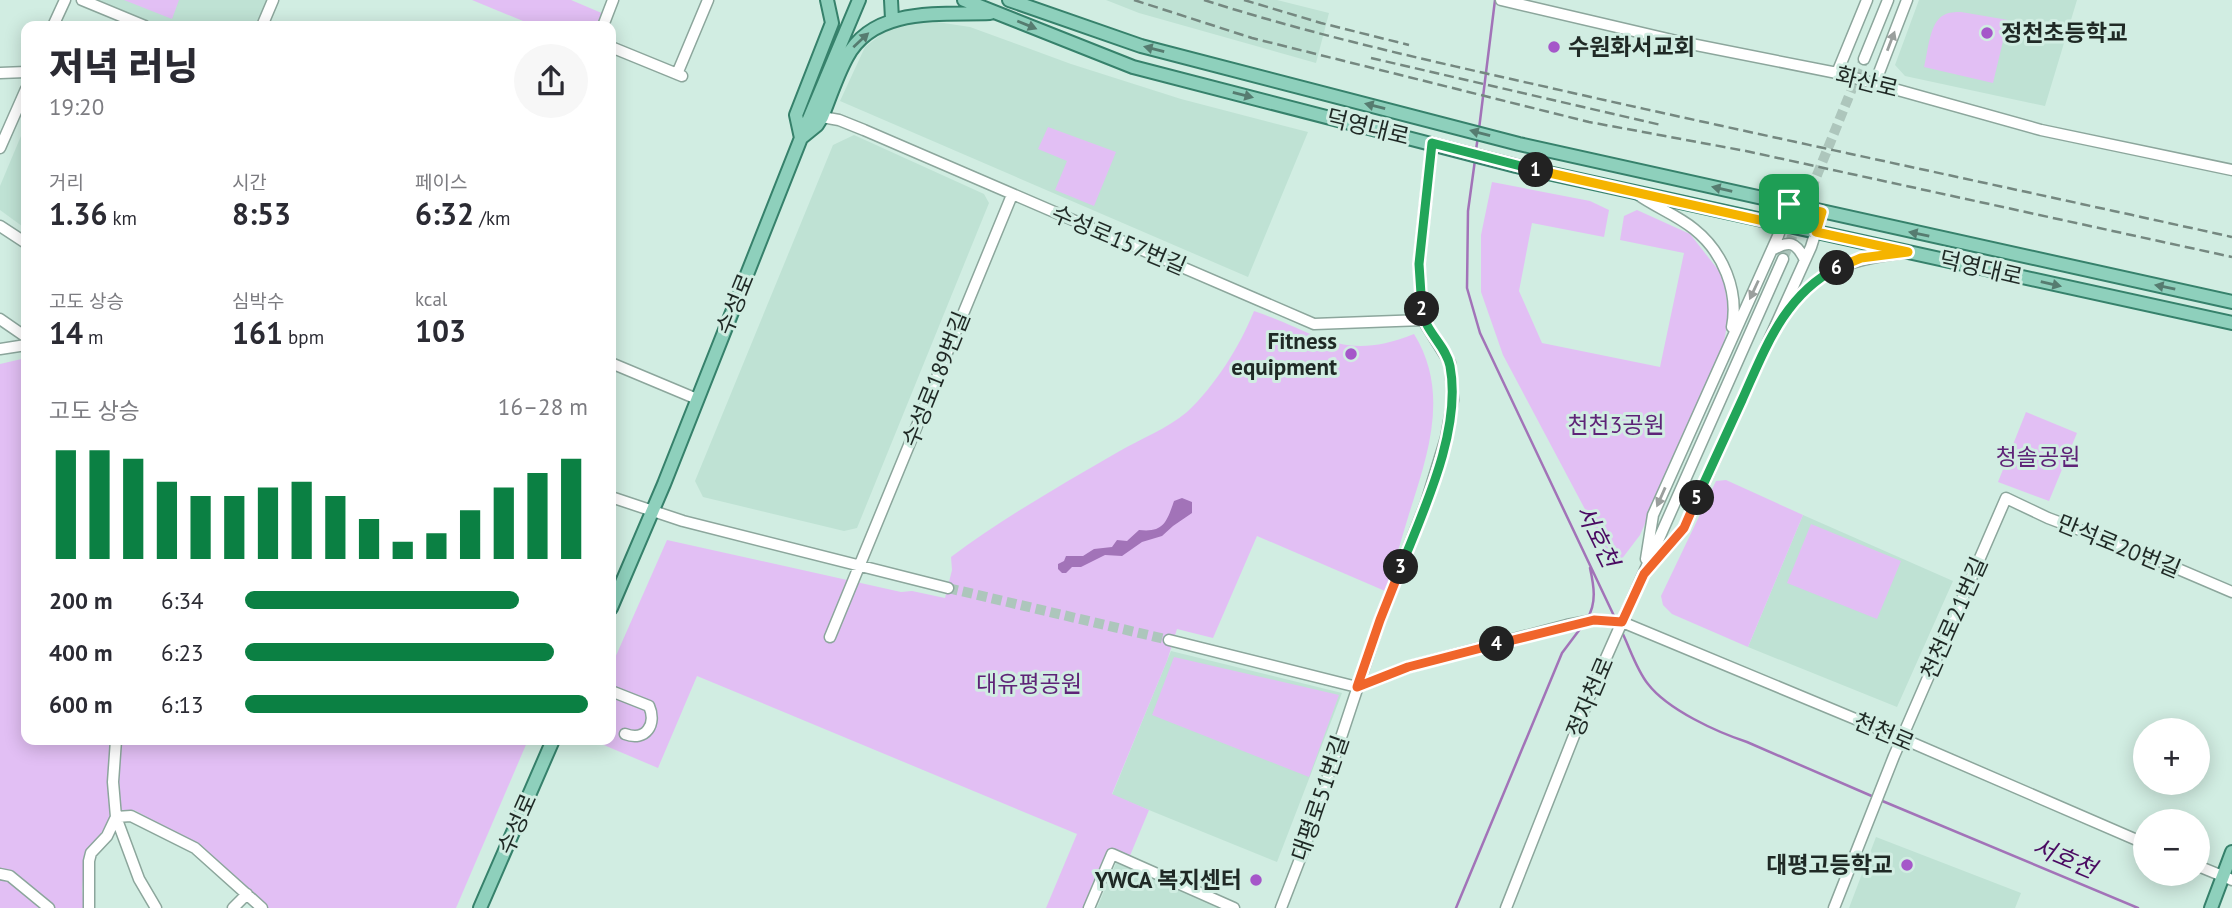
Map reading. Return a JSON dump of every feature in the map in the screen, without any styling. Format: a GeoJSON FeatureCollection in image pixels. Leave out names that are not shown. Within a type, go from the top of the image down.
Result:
{"type":"FeatureCollection","features":[{"type":"Feature","properties":{"kind":"main road"},"geometry":{"type":"LineString","coordinates":[[827,0],[832,23],[796,115],[801,138],[817,125],[822,117],[847,56],[859,40],[892,19],[996,13]]}},
{"type":"Feature","properties":{"kind":"main road","name":"수성로"},"geometry":{"type":"LineString","coordinates":[[616,596],[859,0]]}},
{"type":"Feature","properties":{"kind":"main road"},"geometry":{"type":"LineString","coordinates":[[891,0],[892,19]]}},
{"type":"Feature","properties":{"kind":"main road","name":"덕영대로"},"geometry":{"type":"LineString","coordinates":[[964,0],[1133,68],[1435,143],[1516,166],[2232,323]]}},
{"type":"Feature","properties":{"kind":"main road","name":"덕영대로"},"geometry":{"type":"LineString","coordinates":[[1009,0],[1140,46],[1519,144],[2232,302]]}},
{"type":"Feature","properties":{"kind":"main road","name":"수성로"},"geometry":{"type":"LineString","coordinates":[[480,908],[551,745]]}},
{"type":"Feature","properties":{"kind":"main road"},"geometry":{"type":"LineString","coordinates":[[2213,903],[2227,878],[2232,852]]}},
{"type":"Feature","properties":{"kind":"street"},"geometry":{"type":"LineString","coordinates":[[55,21],[65,0]]}},
{"type":"Feature","properties":{"kind":"street"},"geometry":{"type":"LineString","coordinates":[[82,0],[133,21]]}},
{"type":"Feature","properties":{"kind":"street"},"geometry":{"type":"LineString","coordinates":[[264,21],[273,0]]}},
{"type":"Feature","properties":{"kind":"street"},"geometry":{"type":"LineString","coordinates":[[605,21],[613,0]]}},
{"type":"Feature","properties":{"kind":"street"},"geometry":{"type":"LineString","coordinates":[[616,49],[680,75],[708,0]]}},
{"type":"Feature","properties":{"kind":"street","name":"화산로"},"geometry":{"type":"LineString","coordinates":[[1501,0],[1837,73],[2041,130],[2232,170]]}},
{"type":"Feature","properties":{"kind":"street"},"geometry":{"type":"LineString","coordinates":[[1837,73],[1867,0]]}},
{"type":"Feature","properties":{"kind":"street"},"geometry":{"type":"LineString","coordinates":[[1864,59],[1888,0]]}},
{"type":"Feature","properties":{"kind":"street"},"geometry":{"type":"LineString","coordinates":[[1875,83],[1907,0]]}},
{"type":"Feature","properties":{"kind":"street"},"geometry":{"type":"LineString","coordinates":[[0,73],[21,72]]}},
{"type":"Feature","properties":{"kind":"street"},"geometry":{"type":"LineString","coordinates":[[0,148],[21,101]]}},
{"type":"Feature","properties":{"kind":"street","name":"수성로157번길"},"geometry":{"type":"LineString","coordinates":[[822,117],[839,120],[1314,324],[1423,320]]}},
{"type":"Feature","properties":{"kind":"street"},"geometry":{"type":"LineString","coordinates":[[0,123],[12,122]]}},
{"type":"Feature","properties":{"kind":"street"},"geometry":{"type":"LineString","coordinates":[[1423,320],[1419,264],[1435,143]]}},
{"type":"Feature","properties":{"kind":"street"},"geometry":{"type":"LineString","coordinates":[[1637,194],[1694,229],[1718,257],[1730,279],[1733,296],[1735,314],[1729,344]]}},
{"type":"Feature","properties":{"kind":"street","name":"수성로189번길"},"geometry":{"type":"LineString","coordinates":[[830,636],[1012,195]]}},
{"type":"Feature","properties":{"kind":"street"},"geometry":{"type":"LineString","coordinates":[[1644,574],[1654,515],[1772,250],[1789,204]]}},
{"type":"Feature","properties":{"kind":"street"},"geometry":{"type":"LineString","coordinates":[[1644,574],[1684,528],[1805,260],[1822,212]]}},
{"type":"Feature","properties":{"kind":"street"},"geometry":{"type":"LineString","coordinates":[[0,226],[21,240]]}},
{"type":"Feature","properties":{"kind":"street"},"geometry":{"type":"LineString","coordinates":[[1772,250],[1783,244],[1793,244],[1800,249],[1805,260]]}},
{"type":"Feature","properties":{"kind":"street"},"geometry":{"type":"LineString","coordinates":[[1773,329],[1797,298],[1814,282],[1834,269],[1861,258],[1908,252]]}},
{"type":"Feature","properties":{"kind":"street","name":"정자천로"},"geometry":{"type":"LineString","coordinates":[[1506,908],[1594,685],[1783,259]]}},
{"type":"Feature","properties":{"kind":"street"},"geometry":{"type":"LineString","coordinates":[[0,320],[21,334]]}},
{"type":"Feature","properties":{"kind":"street","name":"대평로51번길"},"geometry":{"type":"LineString","coordinates":[[1281,908],[1305,846],[1380,620],[1426,503],[1446,438],[1453,400],[1450,363],[1423,320]]}},
{"type":"Feature","properties":{"kind":"street"},"geometry":{"type":"LineString","coordinates":[[0,349],[21,346]]}},
{"type":"Feature","properties":{"kind":"street"},"geometry":{"type":"LineString","coordinates":[[616,365],[697,399]]}},
{"type":"Feature","properties":{"kind":"street","name":"만석로20번길"},"geometry":{"type":"LineString","coordinates":[[2006,498],[2048,518],[2136,551],[2232,592]]}},
{"type":"Feature","properties":{"kind":"street","name":"천천로21번길"},"geometry":{"type":"LineString","coordinates":[[1834,908],[1901,738],[2006,498]]}},
{"type":"Feature","properties":{"kind":"street"},"geometry":{"type":"LineString","coordinates":[[616,499],[684,521],[948,588]]}},
{"type":"Feature","properties":{"kind":"street"},"geometry":{"type":"LineString","coordinates":[[1169,640],[1357,687],[1408,667],[1567,625],[1594,620],[1622,623]]}},
{"type":"Feature","properties":{"kind":"street","name":"천천로"},"geometry":{"type":"LineString","coordinates":[[1622,623],[1901,738],[2133,838]]}},
{"type":"Feature","properties":{"kind":"street"},"geometry":{"type":"LineString","coordinates":[[616,693],[649,706],[652,714],[652,725],[646,733],[639,736],[625,734]]}},
{"type":"Feature","properties":{"kind":"street"},"geometry":{"type":"LineString","coordinates":[[116,745],[113,782],[116,817],[139,879],[156,908]]}},
{"type":"Feature","properties":{"kind":"street"},"geometry":{"type":"LineString","coordinates":[[116,817],[131,816],[195,848],[262,908]]}},
{"type":"Feature","properties":{"kind":"street"},"geometry":{"type":"LineString","coordinates":[[89,908],[91,853],[107,835],[116,817]]}},
{"type":"Feature","properties":{"kind":"street"},"geometry":{"type":"LineString","coordinates":[[1089,908],[1112,854],[1234,908]]}},
{"type":"Feature","properties":{"kind":"street"},"geometry":{"type":"LineString","coordinates":[[2210,871],[2227,878]]}},
{"type":"Feature","properties":{"kind":"street"},"geometry":{"type":"LineString","coordinates":[[0,874],[10,877],[49,908]]}},
{"type":"Feature","properties":{"kind":"street"},"geometry":{"type":"LineString","coordinates":[[233,908],[247,894]]}},
{"type":"Feature","properties":{"kind":"shaded area"},"geometry":{"type":"Polygon","coordinates":[[[96,0],[269,0],[260,21],[144,21],[96,0]]]}},
{"type":"Feature","properties":{"kind":"shaded area"},"geometry":{"type":"Polygon","coordinates":[[[1106,0],[1277,0],[1329,13],[1316,63],[1139,13],[1106,0]]]}},
{"type":"Feature","properties":{"kind":"shaded area","name":"정천초등학교"},"geometry":{"type":"Polygon","coordinates":[[[1919,0],[2077,0],[2045,106],[1905,76],[1895,65],[1919,0]]]}},
{"type":"Feature","properties":{"kind":"shaded area"},"geometry":{"type":"Polygon","coordinates":[[[937,22],[970,27],[1071,64],[1181,99],[1308,132],[1248,277],[840,101],[865,47],[883,33],[901,24],[937,22]]]}},
{"type":"Feature","properties":{"kind":"shaded area"},"geometry":{"type":"Polygon","coordinates":[[[854,135],[984,194],[989,203],[857,528],[844,531],[703,497],[695,481],[833,145],[854,135]]]}},
{"type":"Feature","properties":{"kind":"shaded area"},"geometry":{"type":"Polygon","coordinates":[[[21,136],[21,225],[0,210],[0,186],[21,136]]]}},
{"type":"Feature","properties":{"kind":"shaded area"},"geometry":{"type":"Polygon","coordinates":[[[1182,498],[1192,502],[1192,513],[1162,536],[1142,542],[1122,556],[1105,555],[1081,567],[1072,567],[1066,573],[1058,569],[1058,564],[1064,561],[1066,556],[1083,556],[1094,549],[1112,547],[1117,540],[1127,541],[1139,530],[1154,530],[1166,520],[1174,501],[1182,498]]]}},
{"type":"Feature","properties":{"kind":"shaded area"},"geometry":{"type":"Polygon","coordinates":[[[1803,515],[1953,581],[1897,707],[1748,647],[1803,515]]]}},
{"type":"Feature","properties":{"kind":"shaded area"},"geometry":{"type":"Polygon","coordinates":[[[1171,651],[1342,693],[1277,862],[1112,795],[1171,651]]]}},
{"type":"Feature","properties":{"kind":"shaded area","name":"대평고등학교"},"geometry":{"type":"Polygon","coordinates":[[[1876,837],[2021,893],[2015,908],[1849,908],[1876,837]]]}},
{"type":"Feature","properties":{"kind":"shaded area"},"geometry":{"type":"Polygon","coordinates":[[[1116,863],[1225,908],[1097,908],[1116,863]]]}},
{"type":"Feature","properties":{"kind":"green space"},"geometry":{"type":"Polygon","coordinates":[[[124,0],[179,0],[172,19],[124,0]]]}},
{"type":"Feature","properties":{"kind":"green space"},"geometry":{"type":"Polygon","coordinates":[[[472,0],[571,0],[604,14],[600,21],[523,21],[472,0]]]}},
{"type":"Feature","properties":{"kind":"green space"},"geometry":{"type":"Polygon","coordinates":[[[1961,12],[2008,20],[1993,83],[1924,67],[1935,24],[1946,14],[1961,12]]]}},
{"type":"Feature","properties":{"kind":"green space"},"geometry":{"type":"Polygon","coordinates":[[[1048,127],[1116,152],[1094,206],[1055,190],[1067,161],[1038,149],[1048,127]]]}},
{"type":"Feature","properties":{"kind":"green space","name":"천천3공원"},"geometry":{"type":"Polygon","coordinates":[[[1492,182],[1590,201],[1609,210],[1604,237],[1532,223],[1519,291],[1542,343],[1660,367],[1684,253],[1620,240],[1624,216],[1637,210],[1690,234],[1723,276],[1729,314],[1724,342],[1640,535],[1621,560],[1612,560],[1503,355],[1481,292],[1481,235],[1492,182]]]}},
{"type":"Feature","properties":{"kind":"green space","name":"대유평공원"},"geometry":{"type":"Polygon","coordinates":[[[1254,311],[1314,336],[1349,345],[1368,346],[1414,334],[1425,356],[1433,401],[1432,423],[1423,469],[1385,591],[1257,536],[1213,638],[1177,629],[1167,661],[1112,794],[1149,810],[1129,858],[1111,851],[1085,908],[1046,908],[1077,834],[697,676],[658,768],[604,745],[616,745],[616,656],[667,540],[901,592],[912,591],[945,598],[952,570],[951,557],[1033,502],[1187,412],[1226,365],[1254,311]]]}},
{"type":"Feature","properties":{"kind":"green space"},"geometry":{"type":"Polygon","coordinates":[[[21,359],[21,745],[526,745],[456,908],[268,908],[197,844],[134,810],[111,816],[101,834],[86,851],[82,889],[84,908],[0,908],[0,364],[21,359]]]}},
{"type":"Feature","properties":{"kind":"green space","name":"청솔공원"},"geometry":{"type":"Polygon","coordinates":[[[2026,412],[2077,433],[2049,501],[1998,482],[2026,412]]]}},
{"type":"Feature","properties":{"kind":"green space"},"geometry":{"type":"Polygon","coordinates":[[[1726,480],[1803,515],[1748,647],[1672,614],[1663,605],[1661,596],[1716,481],[1726,480]]]}},
{"type":"Feature","properties":{"kind":"green space"},"geometry":{"type":"Polygon","coordinates":[[[1811,524],[1901,561],[1877,619],[1787,583],[1811,524]]]}},
{"type":"Feature","properties":{"kind":"green space"},"geometry":{"type":"Polygon","coordinates":[[[1174,657],[1339,695],[1309,777],[1152,715],[1174,657]]]}},
{"type":"Feature","properties":{"kind":"waterway","name":"서호천"},"geometry":{"type":"LineString","coordinates":[[1479,129],[1495,0]]}},
{"type":"Feature","properties":{"kind":"waterway","name":"서호천"},"geometry":{"type":"LineString","coordinates":[[1476,150],[1478,136]]}},
{"type":"Feature","properties":{"kind":"waterway","name":"서호천"},"geometry":{"type":"LineString","coordinates":[[1475,160],[1468,211],[1467,288],[1480,333],[1615,618]]}},
{"type":"Feature","properties":{"kind":"waterway"},"geometry":{"type":"LineString","coordinates":[[1587,619],[1593,601],[1590,568]]}},
{"type":"Feature","properties":{"kind":"waterway"},"geometry":{"type":"LineString","coordinates":[[1456,908],[1562,653],[1583,625]]}},
{"type":"Feature","properties":{"kind":"waterway","name":"서호천"},"geometry":{"type":"LineString","coordinates":[[1621,630],[1648,684],[1680,711],[1722,732],[1874,797]]}},
{"type":"Feature","properties":{"kind":"waterway","name":"서호천"},"geometry":{"type":"LineString","coordinates":[[1880,800],[2138,908]]}},
{"type":"Feature","properties":{"kind":"tunnel"},"geometry":{"type":"LineString","coordinates":[[1783,259],[1864,59]]}},
{"type":"Feature","properties":{"kind":"tunnel"},"geometry":{"type":"LineString","coordinates":[[948,588],[1169,640]]}},
{"type":"Feature","properties":{"kind":"railway"},"geometry":{"type":"LineString","coordinates":[[1134,0],[1252,38],[1589,122],[1746,151],[2232,257]]}},
{"type":"Feature","properties":{"kind":"railway"},"geometry":{"type":"LineString","coordinates":[[1204,0],[1349,41],[1447,65],[2232,237]]}},
{"type":"Feature","properties":{"kind":"railway"},"geometry":{"type":"LineString","coordinates":[[1244,0],[1409,45]]}},
{"type":"Feature","properties":{"kind":"railway"},"geometry":{"type":"LineString","coordinates":[[1371,58],[1661,125]]}},
{"type":"Feature","properties":{"kind":"place","name":"정천초등학교"},"geometry":{"type":"Point","coordinates":[1987,33]}},
{"type":"Feature","properties":{"kind":"place","name":"수원화서교회"},"geometry":{"type":"Point","coordinates":[1554,47]}},
{"type":"Feature","properties":{"kind":"place","name":"Fitness equipment"},"geometry":{"type":"Point","coordinates":[1351,354]}},
{"type":"Feature","properties":{"kind":"place","name":"대평고등학교"},"geometry":{"type":"Point","coordinates":[1907,865]}},
{"type":"Feature","properties":{"kind":"place","name":"YWCA 복지센터"},"geometry":{"type":"Point","coordinates":[1256,880]}},
{"type":"Feature","properties":{"kind":"route"},"geometry":{"type":"LineString","coordinates":[[1432,143],[1516,166],[1782,225],[1789,204],[1822,212],[1816,232],[1908,252],[1861,258],[1834,269],[1814,282],[1797,298],[1773,329],[1684,528],[1644,574],[1622,622],[1594,620],[1567,625],[1408,667],[1357,687],[1426,503],[1440,461],[1453,400],[1450,363],[1423,320],[1419,264],[1432,143]]}}]}
